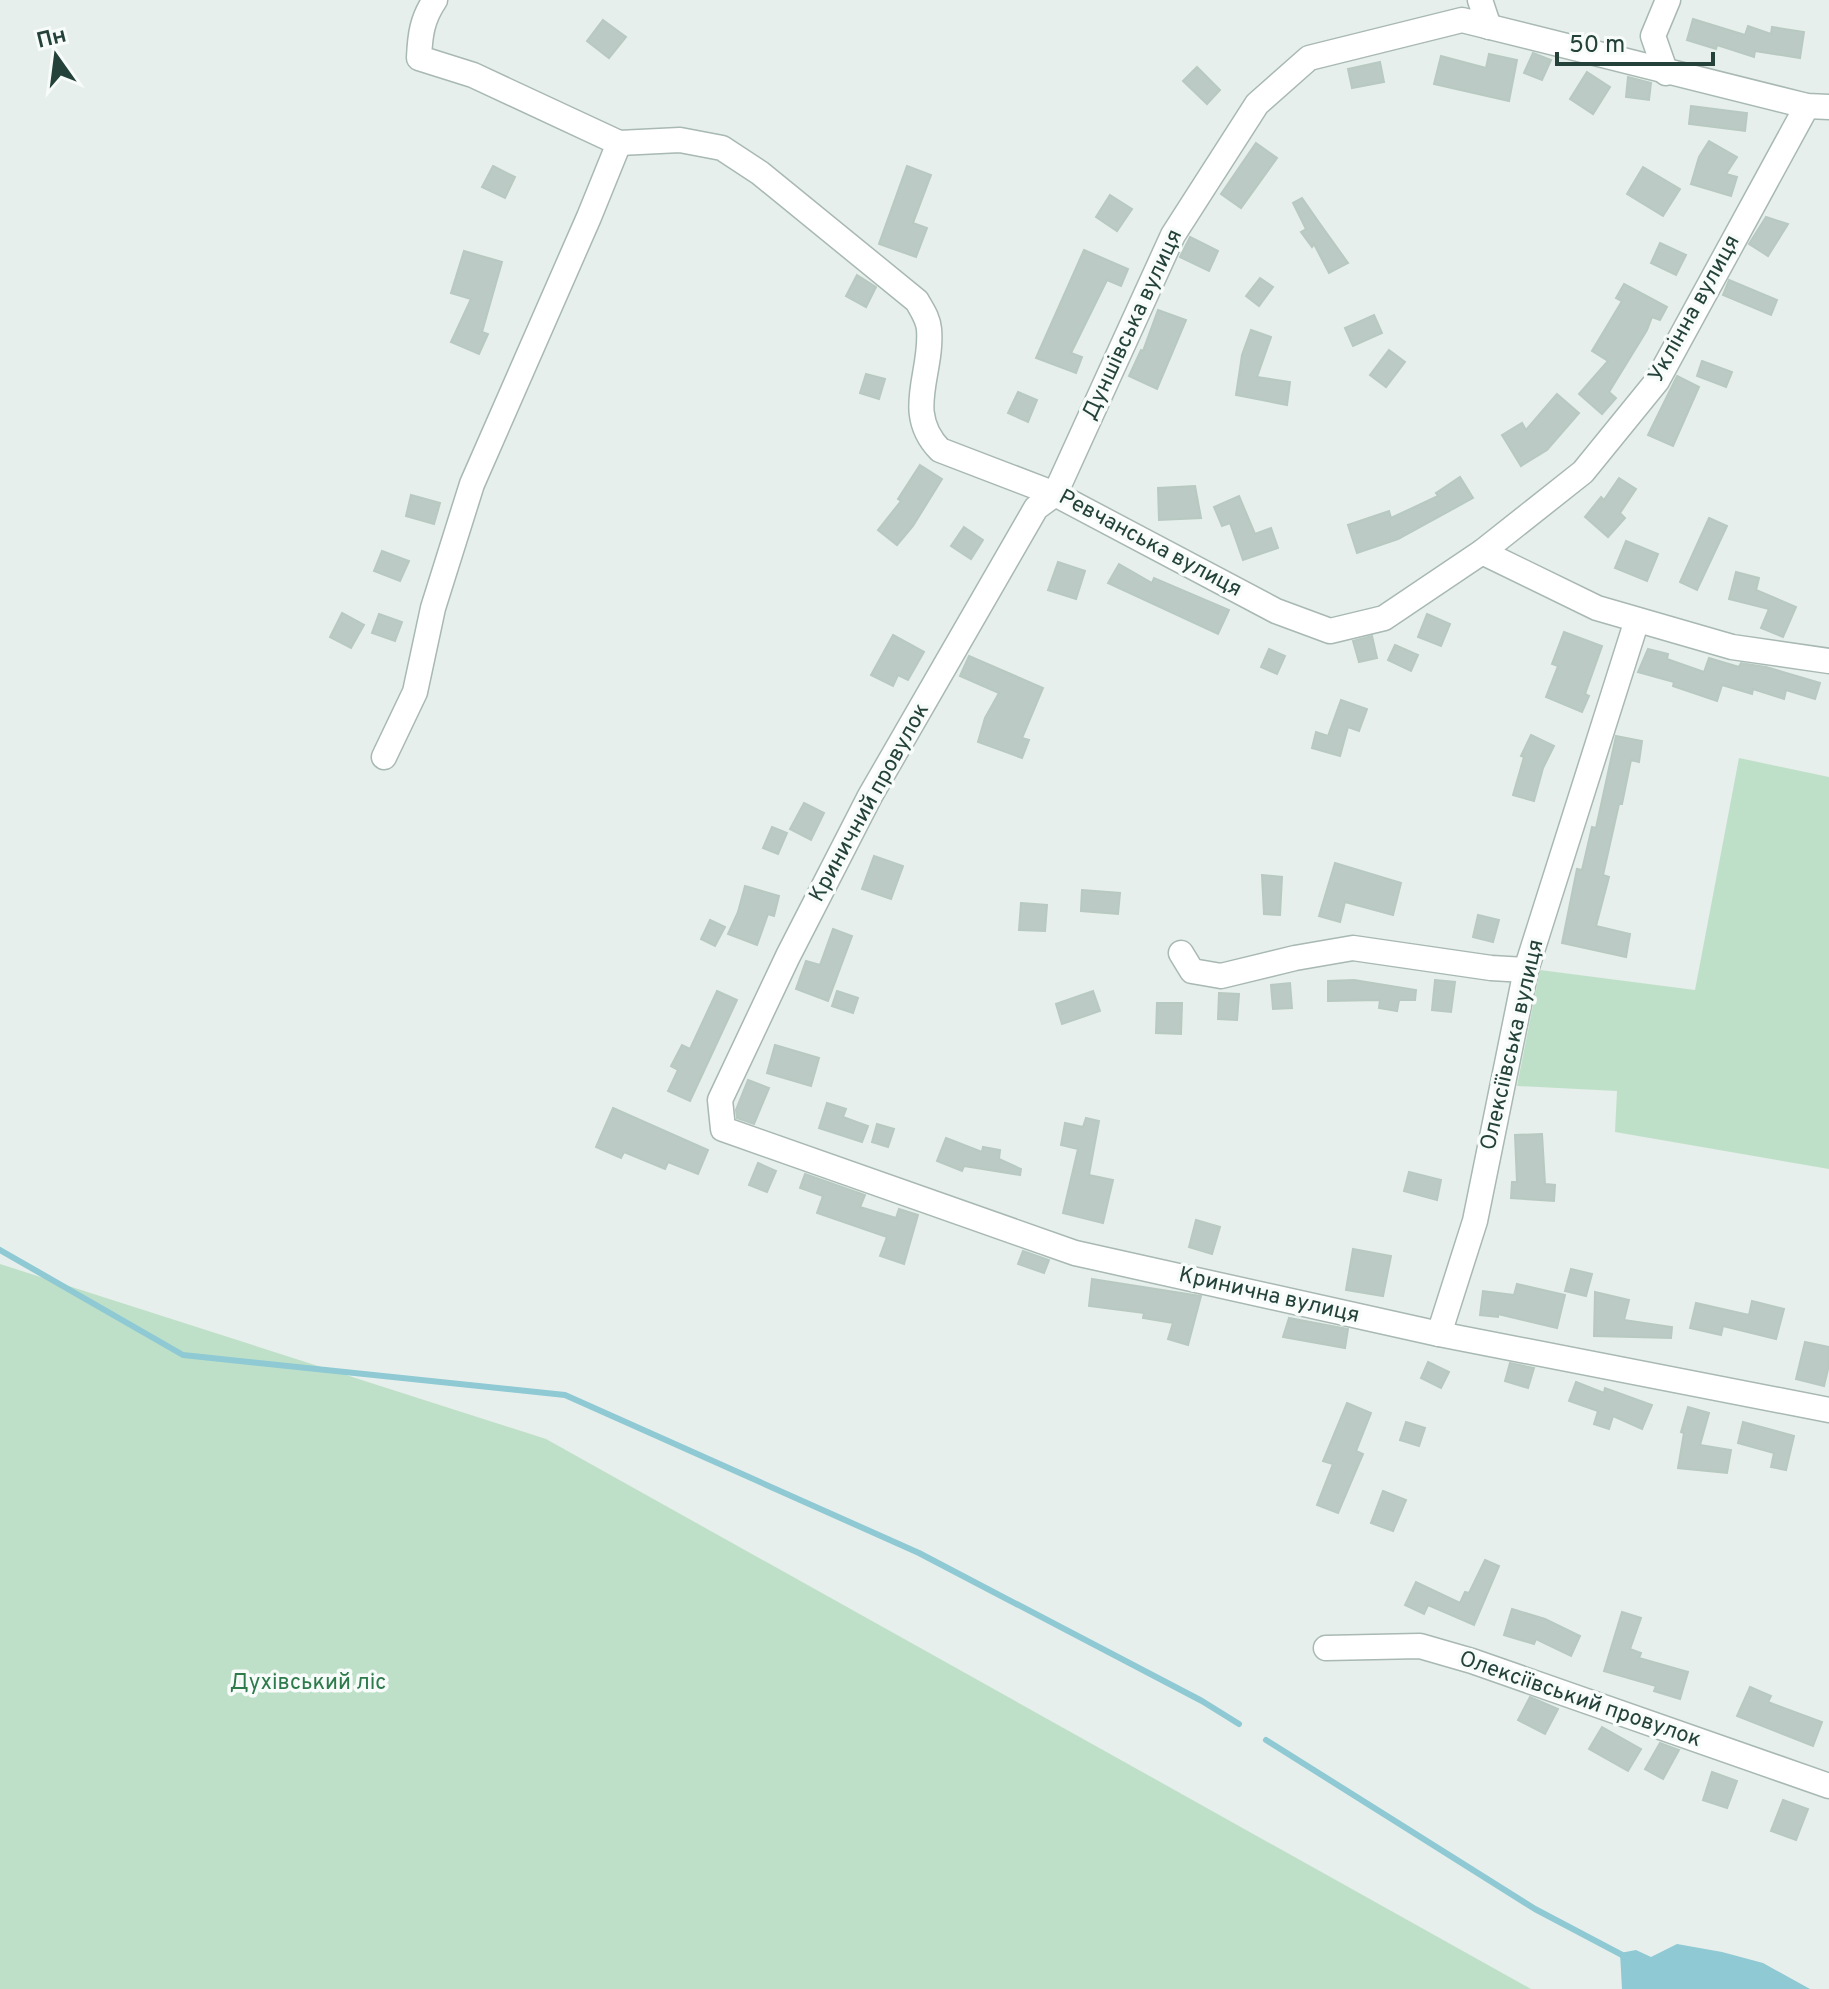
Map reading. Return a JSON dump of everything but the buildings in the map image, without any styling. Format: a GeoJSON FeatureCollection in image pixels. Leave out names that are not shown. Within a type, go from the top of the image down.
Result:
{"type":"FeatureCollection","features":[{"type":"Feature","properties":{"kind":"street"},"geometry":{"type":"LineString","coordinates":[[384,757],[415,692],[433,608],[472,484],[619,143],[473,75],[419,58],[420,34],[426,14],[435,0]]}},
{"type":"Feature","properties":{"kind":"street"},"geometry":{"type":"LineString","coordinates":[[1480,0],[1489,27]]}},
{"type":"Feature","properties":{"kind":"street"},"geometry":{"type":"LineString","coordinates":[[1666,73],[1653,36],[1668,0]]}},
{"type":"Feature","properties":{"kind":"street","name":"Дуншівська вулиця"},"geometry":{"type":"LineString","coordinates":[[1055,494],[1173,235],[1257,104],[1309,58],[1462,20],[1666,73],[1818,106]]}},
{"type":"Feature","properties":{"kind":"street","name":"Уклінна вулиця"},"geometry":{"type":"LineString","coordinates":[[1482,552],[1583,472],[1657,381],[1818,106]]}},
{"type":"Feature","properties":{"kind":"street","name":"Ревчанська вулиця"},"geometry":{"type":"LineString","coordinates":[[619,143],[680,140],[722,148],[760,173],[917,301],[927,318],[930,332],[921,404],[922,421],[928,438],[940,450],[1055,494],[1276,611],[1330,631],[1384,618],[1482,552]]}},
{"type":"Feature","properties":{"kind":"street","name":"Криничний провулок"},"geometry":{"type":"LineString","coordinates":[[723,1129],[720,1100],[788,956],[870,796],[1036,508],[1055,494]]}},
{"type":"Feature","properties":{"kind":"street"},"geometry":{"type":"LineString","coordinates":[[1482,552],[1597,608],[1732,647],[1829,661]]}},
{"type":"Feature","properties":{"kind":"street","name":"Олексіївська вулиця"},"geometry":{"type":"LineString","coordinates":[[1439,1334],[1475,1221],[1526,970],[1637,620]]}},
{"type":"Feature","properties":{"kind":"street"},"geometry":{"type":"LineString","coordinates":[[1181,953],[1192,971],[1221,976],[1353,948],[1491,968],[1526,970]]}},
{"type":"Feature","properties":{"kind":"street","name":"Кринична вулиця"},"geometry":{"type":"LineString","coordinates":[[723,1129],[1075,1253],[1439,1334],[1829,1410]]}},
{"type":"Feature","properties":{"kind":"street","name":"Олексіївський провулок"},"geometry":{"type":"LineString","coordinates":[[1326,1648],[1420,1646],[1472,1661],[1829,1786]]}},
{"type":"Feature","properties":{"kind":"green space"},"geometry":{"type":"Polygon","coordinates":[[[1739,758],[1829,777],[1829,1169],[1615,1132],[1617,1091],[1517,1086],[1540,970],[1695,990],[1739,758]]]}},
{"type":"Feature","properties":{"kind":"green space","name":"Духівський ліс"},"geometry":{"type":"Polygon","coordinates":[[[0,1264],[546,1439],[1531,1989],[0,1989],[0,1264]]]}},
{"type":"Feature","properties":{"kind":"water"},"geometry":{"type":"Polygon","coordinates":[[[1677,1944],[1763,1963],[1810,1989],[1622,1989],[1620,1953],[1636,1950],[1651,1957],[1677,1944]]]}},
{"type":"Feature","properties":{"kind":"waterway"},"geometry":{"type":"LineString","coordinates":[[0,1250],[183,1355],[565,1395],[919,1553],[1202,1701],[1239,1724]]}},
{"type":"Feature","properties":{"kind":"waterway"},"geometry":{"type":"LineString","coordinates":[[1266,1740],[1535,1909],[1626,1957]]}}]}
